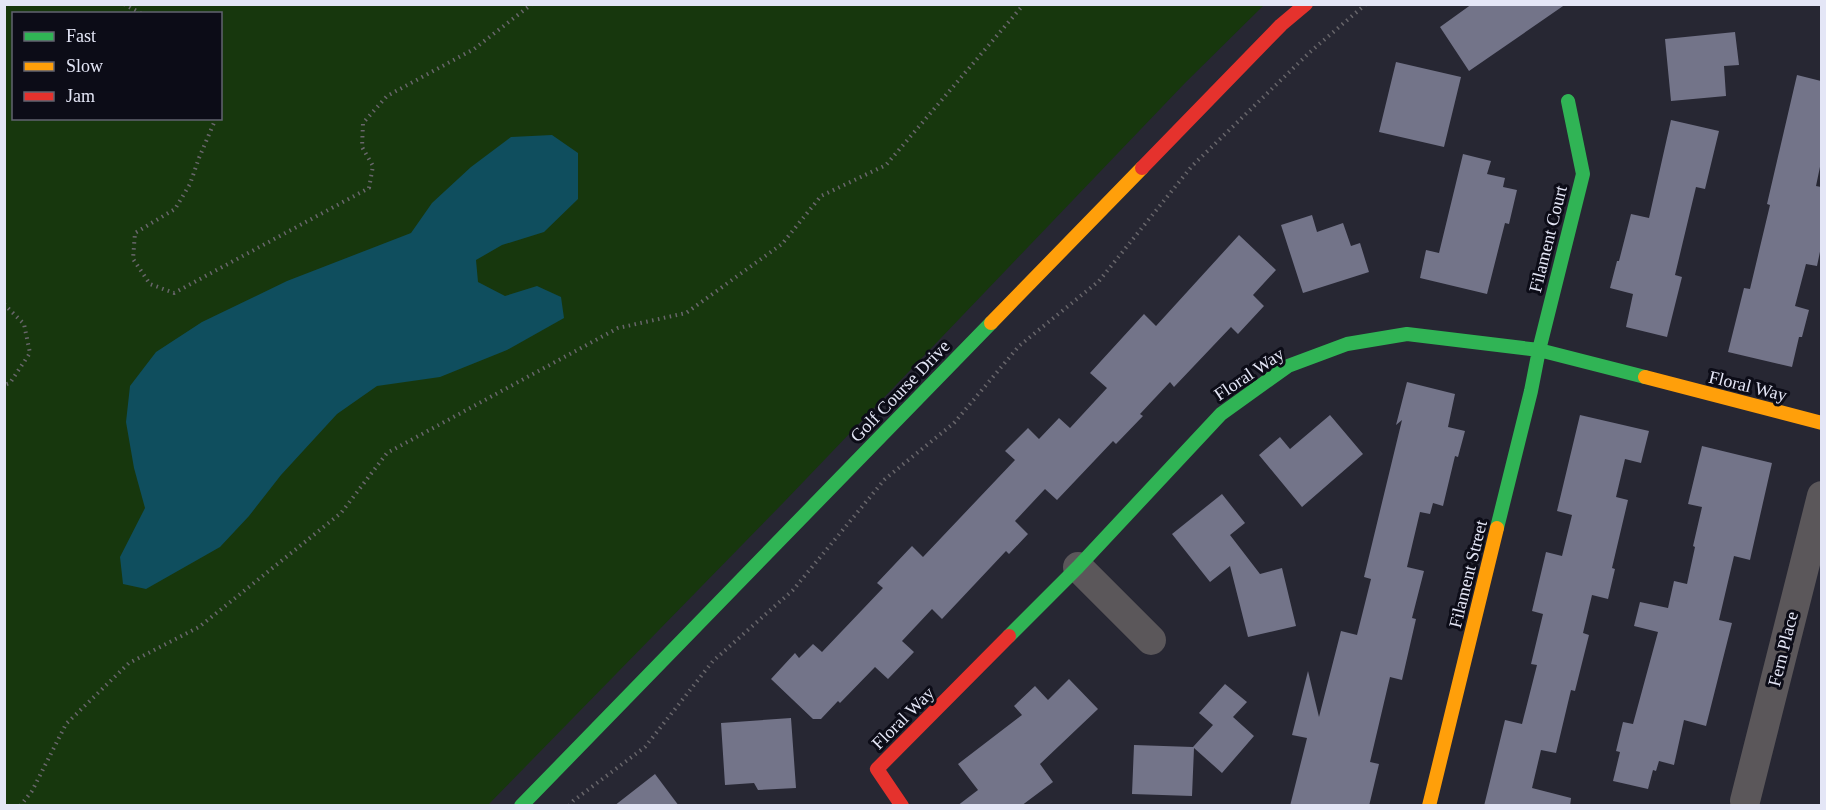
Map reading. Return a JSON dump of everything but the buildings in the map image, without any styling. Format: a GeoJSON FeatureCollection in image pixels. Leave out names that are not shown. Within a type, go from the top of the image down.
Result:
{"type":"FeatureCollection","features":[{"type":"Feature","properties":{"kind":"street","name":"Golf Course Drive"},"geometry":{"type":"LineString","coordinates":[[521,806],[1273,34],[1306,4]]}},
{"type":"Feature","properties":{"kind":"street","name":"Filament Court"},"geometry":{"type":"LineString","coordinates":[[1539,350],[1583,174],[1568,100]]}},
{"type":"Feature","properties":{"kind":"street","name":"Floral Way"},"geometry":{"type":"LineString","coordinates":[[902,806],[877,769],[1078,567],[1221,414],[1288,366],[1347,344],[1407,334],[1539,350],[1821,423]]}},
{"type":"Feature","properties":{"kind":"street","name":"Filament Street"},"geometry":{"type":"LineString","coordinates":[[1429,806],[1531,391],[1539,350]]}},
{"type":"Feature","properties":{"kind":"street","name":"Fern Place"},"geometry":{"type":"LineString","coordinates":[[1745,801],[1821,496]]}},
{"type":"Feature","properties":{"kind":"street"},"geometry":{"type":"LineString","coordinates":[[1078,567],[1152,640]]}},
{"type":"Feature","properties":{"kind":"path"},"geometry":{"type":"LineString","coordinates":[[124,4],[138,12]]}},
{"type":"Feature","properties":{"kind":"path"},"geometry":{"type":"LineString","coordinates":[[215,120],[190,184],[175,208],[135,233],[133,259],[150,284],[174,293],[369,188],[373,166],[362,147],[363,123],[387,96],[474,49],[532,4]]}},
{"type":"Feature","properties":{"kind":"path"},"geometry":{"type":"LineString","coordinates":[[20,806],[32,791],[66,724],[129,663],[199,627],[341,513],[387,453],[618,327],[686,313],[782,244],[821,195],[886,165],[1024,4]]}},
{"type":"Feature","properties":{"kind":"path"},"geometry":{"type":"LineString","coordinates":[[569,806],[645,747],[713,662],[792,590],[885,478],[954,423],[1019,346],[1099,281],[1192,166],[1310,52],[1366,4]]}},
{"type":"Feature","properties":{"kind":"path"},"geometry":{"type":"LineString","coordinates":[[4,304],[24,324],[30,353],[10,383],[4,385]]}},
{"type":"Feature","properties":{"kind":"green space"},"geometry":{"type":"Polygon","coordinates":[[[5,5],[1264,5],[1185,83],[784,502],[488,805],[5,806],[5,5]]]}},
{"type":"Feature","properties":{"kind":"water"},"geometry":{"type":"Polygon","coordinates":[[[552,135],[578,153],[578,199],[544,232],[502,245],[476,260],[478,282],[505,296],[537,286],[561,297],[564,318],[507,350],[440,377],[377,386],[337,414],[220,547],[146,589],[123,584],[120,557],[145,508],[134,468],[126,422],[130,386],[156,352],[202,322],[287,281],[411,233],[432,203],[471,167],[511,137],[552,135]]]}},
{"type":"Feature","properties":{"kind":"traffic: fast"},"geometry":{"type":"LineString","coordinates":[[1497,528],[1583,174],[1568,101]]}},
{"type":"Feature","properties":{"kind":"traffic: fast"},"geometry":{"type":"LineString","coordinates":[[521,806],[991,323]]}},
{"type":"Feature","properties":{"kind":"traffic: fast"},"geometry":{"type":"LineString","coordinates":[[1009,636],[1078,567],[1221,414],[1288,366],[1347,344],[1407,334],[1539,350],[1645,377]]}},
{"type":"Feature","properties":{"kind":"traffic: slow"},"geometry":{"type":"LineString","coordinates":[[991,323],[1142,168]]}},
{"type":"Feature","properties":{"kind":"traffic: slow"},"geometry":{"type":"LineString","coordinates":[[1645,377],[1822,423]]}},
{"type":"Feature","properties":{"kind":"traffic: slow"},"geometry":{"type":"LineString","coordinates":[[1429,806],[1497,528]]}},
{"type":"Feature","properties":{"kind":"traffic: jam"},"geometry":{"type":"LineString","coordinates":[[1142,168],[1281,25],[1306,4]]}},
{"type":"Feature","properties":{"kind":"traffic: jam"},"geometry":{"type":"LineString","coordinates":[[902,806],[877,769],[1009,636]]}}]}
